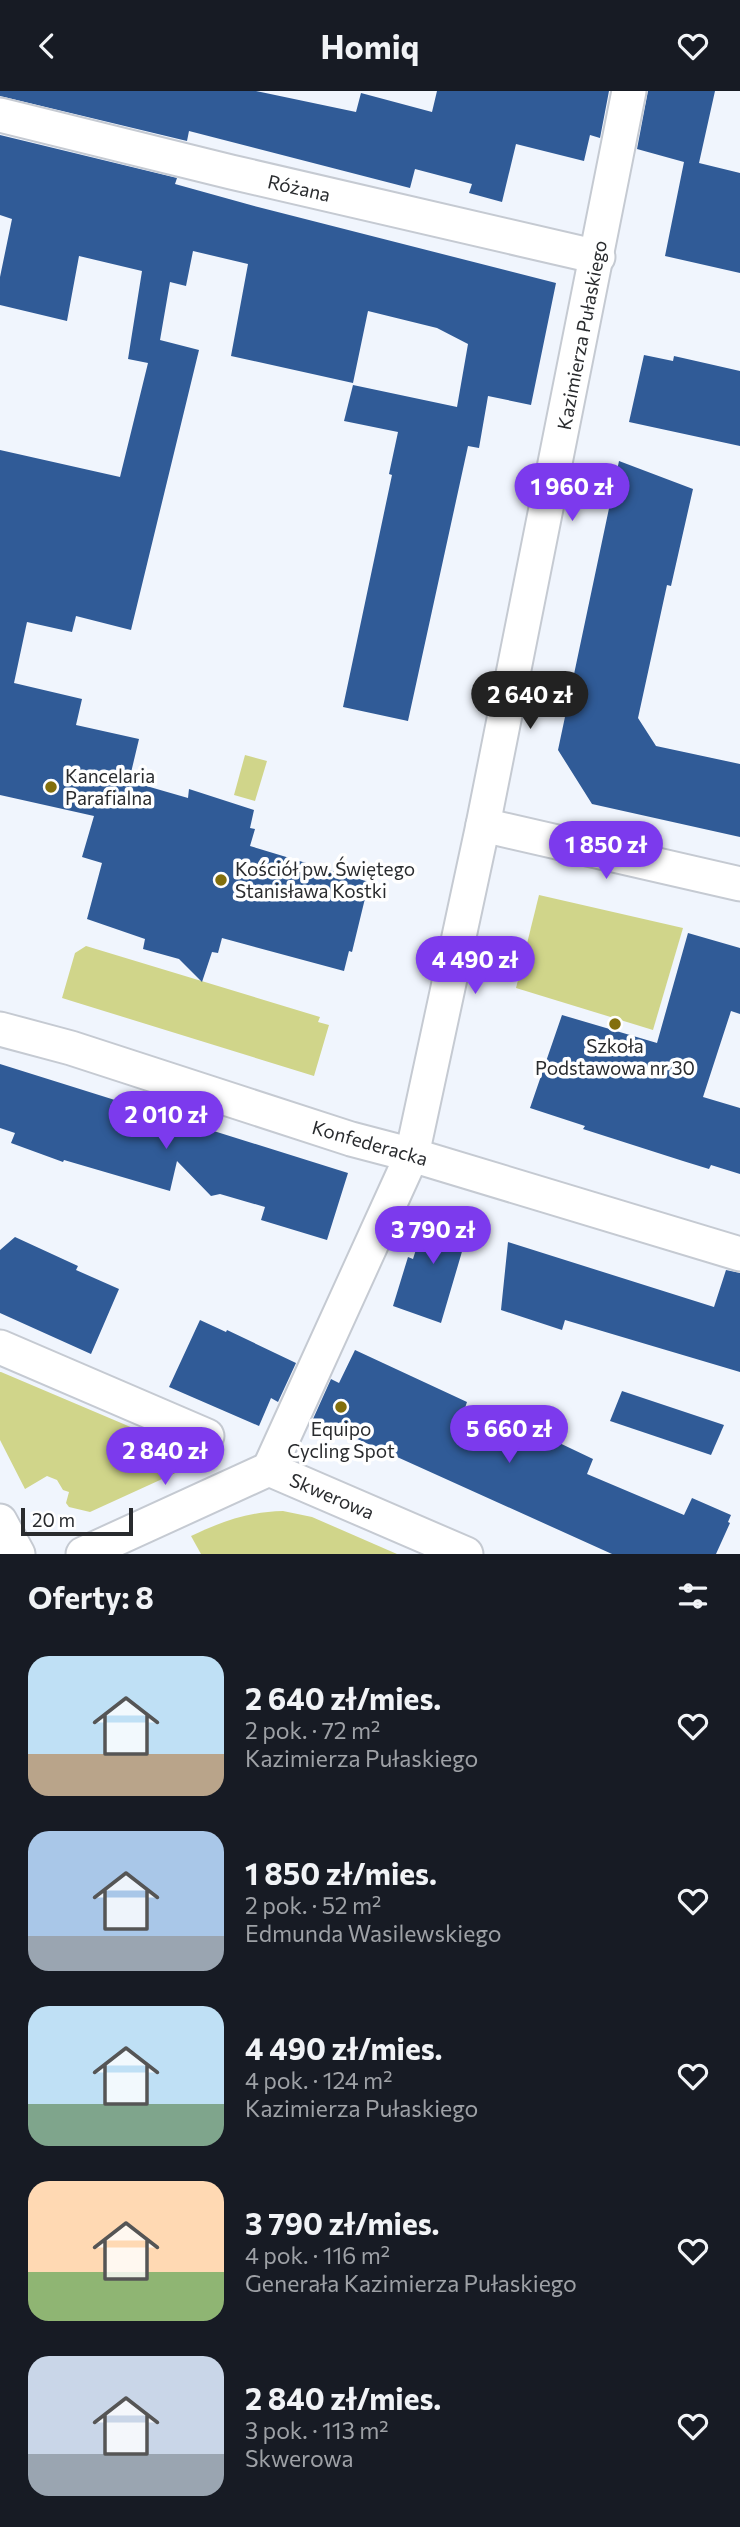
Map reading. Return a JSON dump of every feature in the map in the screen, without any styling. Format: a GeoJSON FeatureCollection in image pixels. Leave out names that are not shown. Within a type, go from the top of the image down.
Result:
{"type":"FeatureCollection","features":[{"type":"Feature","properties":{"kind":"street","name":"Kazimierza Pułaskiego"},"geometry":{"type":"LineString","coordinates":[[269,1469],[412,1154],[484,825],[629,91]]}},
{"type":"Feature","properties":{"kind":"street","name":"Różana"},"geometry":{"type":"LineString","coordinates":[[0,115],[598,257]]}},
{"type":"Feature","properties":{"kind":"street"},"geometry":{"type":"LineString","coordinates":[[484,825],[740,884]]}},
{"type":"Feature","properties":{"kind":"street","name":"Konfederacka"},"geometry":{"type":"LineString","coordinates":[[0,1029],[71,1048],[351,1139],[412,1154],[740,1254]]}},
{"type":"Feature","properties":{"kind":"street"},"geometry":{"type":"LineString","coordinates":[[0,1347],[207,1436]]}},
{"type":"Feature","properties":{"kind":"street","name":"Skwerowa"},"geometry":{"type":"LineString","coordinates":[[83,1554],[269,1469],[466,1554]]}},
{"type":"Feature","properties":{"kind":"street"},"geometry":{"type":"LineString","coordinates":[[0,1521],[18,1554]]}},
{"type":"Feature","properties":{"kind":"green space"},"geometry":{"type":"Polygon","coordinates":[[[245,755],[267,761],[255,801],[234,795],[245,755]]]}},
{"type":"Feature","properties":{"kind":"green space"},"geometry":{"type":"Polygon","coordinates":[[[539,895],[683,928],[653,1030],[516,988],[539,895]]]}},
{"type":"Feature","properties":{"kind":"green space"},"geometry":{"type":"Polygon","coordinates":[[[86,946],[320,1017],[318,1022],[329,1025],[314,1076],[62,998],[75,953],[86,946]]]}},
{"type":"Feature","properties":{"kind":"green space"},"geometry":{"type":"Polygon","coordinates":[[[0,1372],[206,1459],[90,1512],[69,1507],[66,1503],[69,1492],[63,1490],[57,1480],[47,1476],[25,1489],[0,1440],[0,1372]]]}},
{"type":"Feature","properties":{"kind":"green space"},"geometry":{"type":"Polygon","coordinates":[[[283,1511],[312,1517],[397,1554],[201,1554],[191,1536],[236,1518],[283,1511]]]}},
{"type":"Feature","properties":{"kind":"building"},"geometry":{"type":"Polygon","coordinates":[[[0,91],[256,91],[356,112],[361,93],[432,112],[437,91],[609,91],[600,138],[590,135],[584,161],[516,144],[502,202],[469,193],[472,184],[415,169],[410,188],[189,131],[187,141],[0,96],[0,91]]]}},
{"type":"Feature","properties":{"kind":"building"},"geometry":{"type":"Polygon","coordinates":[[[648,91],[715,91],[699,163],[740,173],[740,273],[665,256],[684,162],[637,149],[648,91]]]}},
{"type":"Feature","properties":{"kind":"building"},"geometry":{"type":"Polygon","coordinates":[[[0,135],[177,178],[175,184],[556,283],[531,405],[488,396],[479,448],[468,446],[408,721],[343,707],[392,475],[389,474],[398,432],[344,421],[353,385],[457,407],[468,344],[437,328],[368,311],[353,383],[231,356],[248,264],[193,251],[186,286],[170,282],[160,340],[199,350],[131,630],[76,616],[72,632],[27,622],[14,683],[82,699],[76,725],[139,739],[129,781],[188,798],[189,789],[254,810],[250,828],[255,829],[250,846],[369,882],[352,952],[349,951],[344,971],[222,938],[218,953],[212,952],[202,982],[179,959],[143,949],[145,939],[87,919],[102,863],[82,857],[94,816],[0,795],[0,450],[120,477],[148,363],[128,359],[142,271],[79,256],[67,321],[0,305],[0,277],[12,219],[0,215],[0,135]]]}},
{"type":"Feature","properties":{"kind":"building"},"geometry":{"type":"Polygon","coordinates":[[[644,355],[673,361],[674,356],[740,371],[740,446],[629,422],[644,355]]]}},
{"type":"Feature","properties":{"kind":"building"},"geometry":{"type":"Polygon","coordinates":[[[619,461],[693,489],[671,586],[667,585],[638,718],[656,746],[740,764],[740,837],[592,804],[558,750],[619,461]]]}},
{"type":"Feature","properties":{"kind":"building"},"geometry":{"type":"Polygon","coordinates":[[[688,933],[740,948],[740,1014],[731,1011],[703,1097],[740,1108],[740,1174],[711,1165],[709,1169],[683,1161],[583,1129],[585,1126],[530,1108],[562,1015],[657,1043],[688,933]]]}},
{"type":"Feature","properties":{"kind":"building"},"geometry":{"type":"Polygon","coordinates":[[[0,1064],[348,1173],[327,1240],[261,1220],[265,1207],[220,1194],[211,1196],[177,1161],[170,1191],[64,1160],[63,1162],[11,1143],[15,1133],[0,1128],[0,1064]]]}},
{"type":"Feature","properties":{"kind":"building"},"geometry":{"type":"Polygon","coordinates":[[[429,1208],[471,1221],[441,1323],[393,1306],[408,1257],[413,1259],[429,1208]]]}},
{"type":"Feature","properties":{"kind":"building"},"geometry":{"type":"Polygon","coordinates":[[[15,1237],[78,1266],[76,1270],[119,1289],[91,1354],[0,1313],[0,1250],[15,1237]]]}},
{"type":"Feature","properties":{"kind":"building"},"geometry":{"type":"Polygon","coordinates":[[[508,1242],[714,1307],[726,1270],[740,1273],[740,1372],[565,1320],[562,1330],[501,1310],[508,1242]]]}},
{"type":"Feature","properties":{"kind":"building"},"geometry":{"type":"Polygon","coordinates":[[[200,1320],[296,1363],[278,1402],[271,1398],[259,1426],[169,1387],[200,1320]]]}},
{"type":"Feature","properties":{"kind":"building"},"geometry":{"type":"Polygon","coordinates":[[[355,1350],[467,1402],[464,1411],[513,1433],[549,1443],[551,1439],[593,1459],[587,1474],[684,1515],[692,1498],[731,1515],[716,1554],[612,1554],[313,1419],[331,1379],[339,1383],[355,1350]]]}},
{"type":"Feature","properties":{"kind":"building"},"geometry":{"type":"Polygon","coordinates":[[[622,1391],[724,1425],[711,1455],[610,1421],[622,1391]]]}},
{"type":"Feature","properties":{"kind":"place","name":"Kancelaria Parafialna"},"geometry":{"type":"Point","coordinates":[51,787]}},
{"type":"Feature","properties":{"kind":"place","name":"Kościół pw. Świętego Stanisława Kostki"},"geometry":{"type":"Point","coordinates":[221,880]}},
{"type":"Feature","properties":{"kind":"place","name":"Szkoła Podstawowa nr 30"},"geometry":{"type":"Point","coordinates":[615,1024]}},
{"type":"Feature","properties":{"kind":"place","name":"Equipo Cycling Spot"},"geometry":{"type":"Point","coordinates":[341,1407]}}]}
